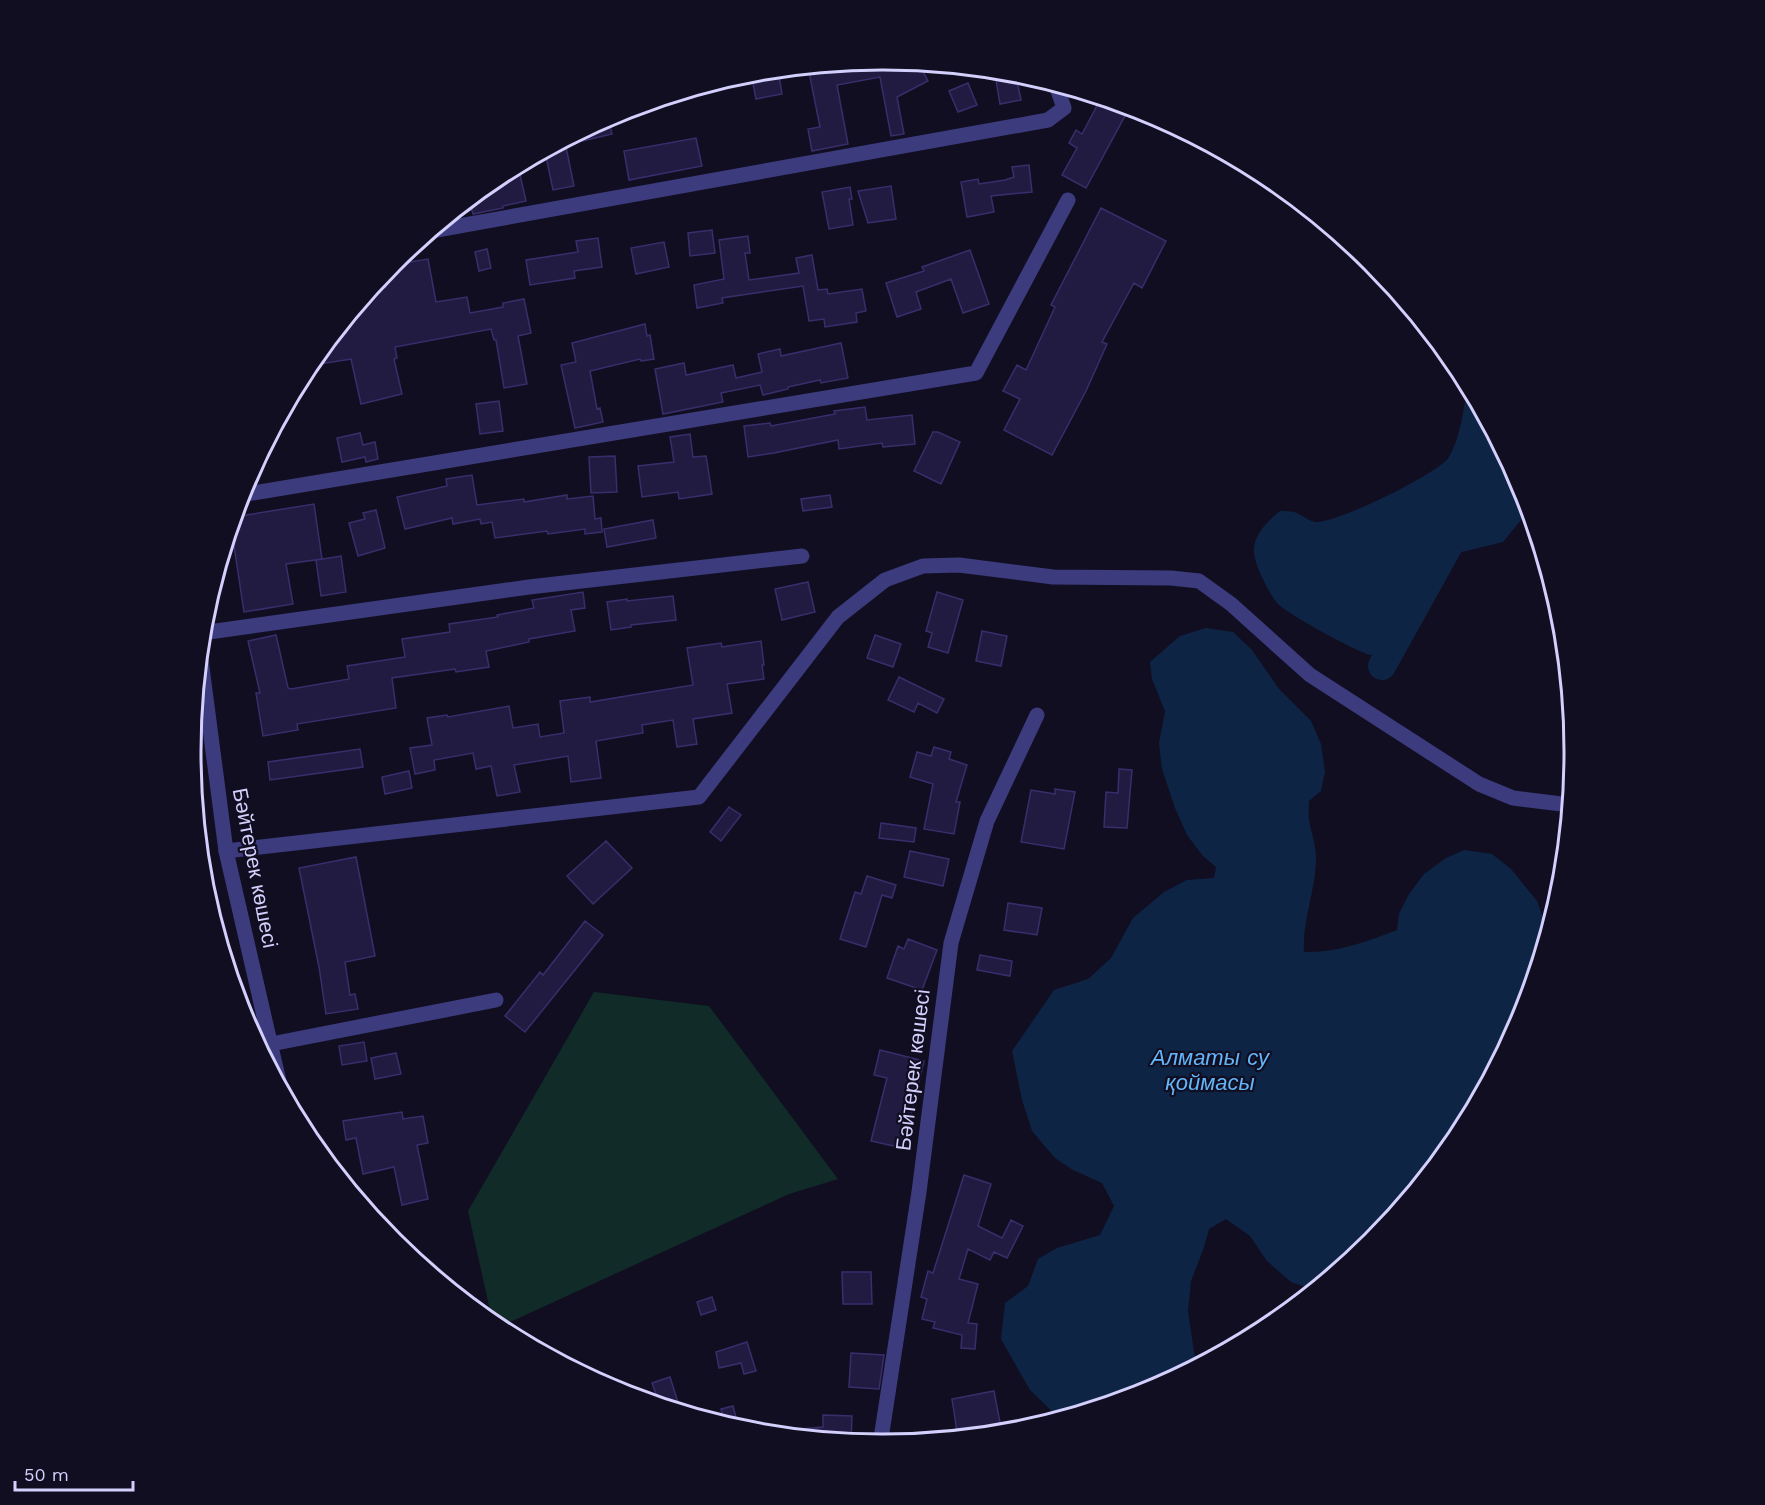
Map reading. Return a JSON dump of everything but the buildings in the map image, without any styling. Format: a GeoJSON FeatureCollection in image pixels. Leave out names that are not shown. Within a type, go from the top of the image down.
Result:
{"type":"FeatureCollection","features":[{"type":"Feature","properties":{"kind":"street"},"geometry":{"type":"LineString","coordinates":[[447,228],[1048,120],[1064,108],[1059,94]]}},
{"type":"Feature","properties":{"kind":"street"},"geometry":{"type":"LineString","coordinates":[[252,493],[976,373],[1068,200]]}},
{"type":"Feature","properties":{"kind":"street"},"geometry":{"type":"LineString","coordinates":[[212,632],[529,587],[802,556]]}},
{"type":"Feature","properties":{"kind":"street"},"geometry":{"type":"LineString","coordinates":[[226,851],[699,797],[838,617],[885,580],[923,566],[959,566],[1053,577],[1171,578],[1199,581],[1231,603],[1310,675],[1479,784],[1513,798],[1562,804]]}},
{"type":"Feature","properties":{"kind":"street","name":"Бәйтерек көшесі"},"geometry":{"type":"LineString","coordinates":[[204,684],[226,851],[275,1061]]}},
{"type":"Feature","properties":{"kind":"street","name":"Бәйтерек көшесі"},"geometry":{"type":"LineString","coordinates":[[882,1434],[919,1192],[951,943],[987,821],[1037,715]]}},
{"type":"Feature","properties":{"kind":"street"},"geometry":{"type":"LineString","coordinates":[[271,1044],[496,1000]]}},
{"type":"Feature","properties":{"kind":"green space"},"geometry":{"type":"Polygon","coordinates":[[[594,992],[709,1006],[838,1179],[789,1194],[508,1323],[490,1310],[468,1211],[594,992]]]}},
{"type":"Feature","properties":{"kind":"water"},"geometry":{"type":"Polygon","coordinates":[[[1465,400],[1494,451],[1523,518],[1503,542],[1441,557],[1416,582],[1417,620],[1389,655],[1364,653],[1322,632],[1277,603],[1262,577],[1254,554],[1257,537],[1271,519],[1280,511],[1294,512],[1315,522],[1326,521],[1385,497],[1441,465],[1449,457],[1461,423],[1465,400]]]}},
{"type":"Feature","properties":{"kind":"water","name":"Алматы су қоймасы"},"geometry":{"type":"Polygon","coordinates":[[[1206,628],[1233,632],[1252,650],[1279,689],[1311,721],[1321,744],[1325,772],[1321,791],[1309,801],[1309,818],[1316,858],[1305,928],[1304,952],[1340,949],[1397,930],[1399,914],[1409,894],[1424,874],[1446,858],[1464,850],[1492,854],[1511,869],[1537,901],[1543,919],[1513,1013],[1473,1094],[1424,1168],[1365,1235],[1306,1287],[1291,1282],[1267,1261],[1250,1236],[1226,1219],[1209,1229],[1191,1281],[1188,1311],[1195,1358],[1143,1383],[1053,1412],[1030,1390],[1001,1339],[1005,1303],[1028,1286],[1038,1259],[1057,1248],[1100,1235],[1114,1206],[1102,1183],[1073,1170],[1055,1158],[1032,1131],[1022,1100],[1012,1051],[1054,990],[1088,979],[1111,958],[1133,918],[1164,892],[1187,880],[1214,878],[1216,867],[1203,856],[1187,835],[1162,769],[1159,743],[1165,711],[1152,679],[1150,662],[1180,636],[1206,628]]]}},
{"type":"Feature","properties":{"kind":"waterway"},"geometry":{"type":"LineString","coordinates":[[1382,666],[1462,522]]}}]}
